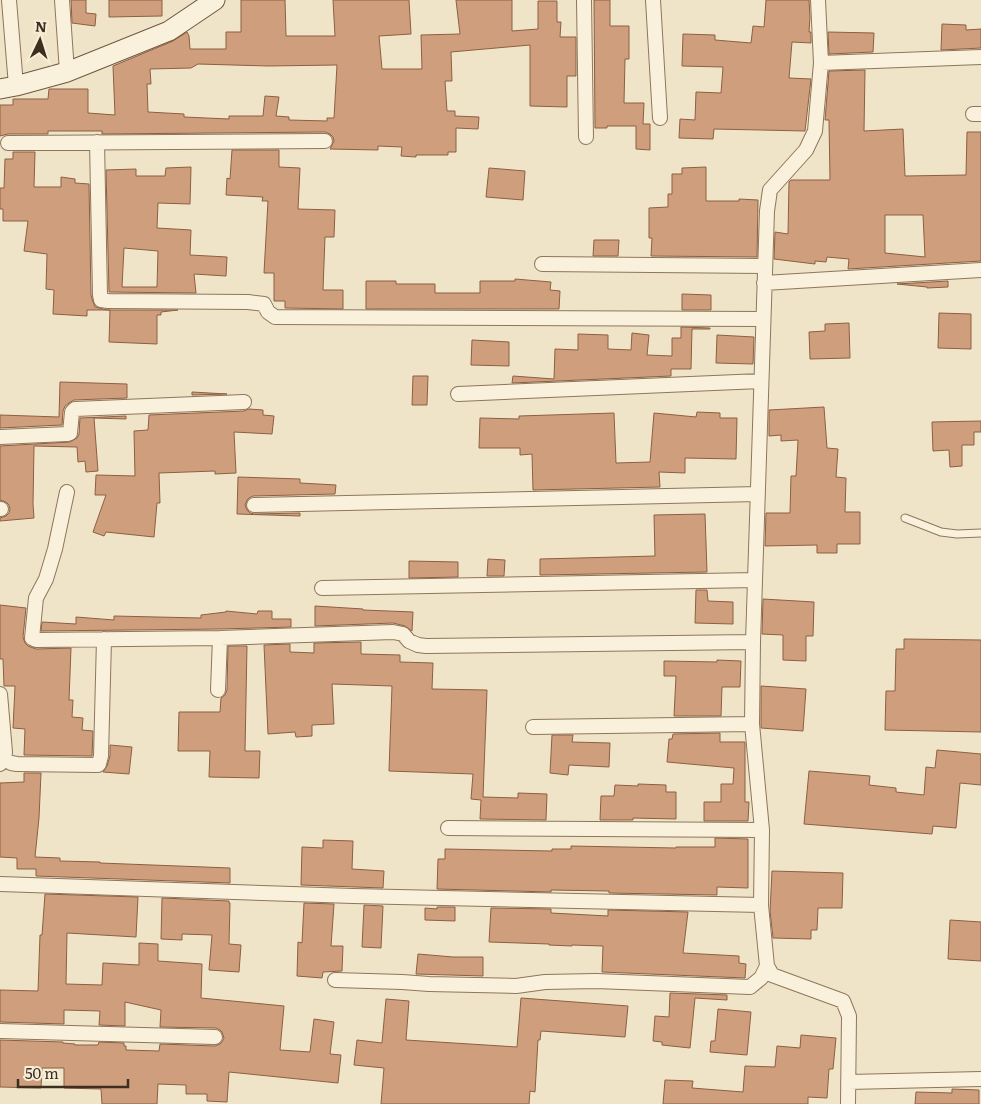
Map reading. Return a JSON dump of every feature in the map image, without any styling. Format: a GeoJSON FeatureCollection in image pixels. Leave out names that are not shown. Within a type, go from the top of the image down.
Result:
{"type":"FeatureCollection","features":[{"type":"Feature","properties":{"kind":"street"},"geometry":{"type":"LineString","coordinates":[[9,0],[8,88],[67,72],[169,31],[215,0]]}},
{"type":"Feature","properties":{"kind":"street"},"geometry":{"type":"LineString","coordinates":[[62,0],[67,72]]}},
{"type":"Feature","properties":{"kind":"street"},"geometry":{"type":"LineString","coordinates":[[584,0],[586,137]]}},
{"type":"Feature","properties":{"kind":"street"},"geometry":{"type":"LineString","coordinates":[[653,0],[660,118]]}},
{"type":"Feature","properties":{"kind":"street"},"geometry":{"type":"LineString","coordinates":[[818,0],[821,62],[814,130],[806,150],[770,190],[767,211],[752,724],[762,830],[761,905],[767,966],[772,975],[843,1002],[849,1016],[848,1104]]}},
{"type":"Feature","properties":{"kind":"street"},"geometry":{"type":"LineString","coordinates":[[821,62],[981,57]]}},
{"type":"Feature","properties":{"kind":"street"},"geometry":{"type":"LineString","coordinates":[[8,143],[325,141]]}},
{"type":"Feature","properties":{"kind":"street"},"geometry":{"type":"LineString","coordinates":[[97,142],[100,295],[101,300],[108,302],[248,302],[264,304],[268,312],[275,317],[763,319]]}},
{"type":"Feature","properties":{"kind":"street"},"geometry":{"type":"LineString","coordinates":[[542,264],[765,266]]}},
{"type":"Feature","properties":{"kind":"street"},"geometry":{"type":"LineString","coordinates":[[764,283],[981,270]]}},
{"type":"Feature","properties":{"kind":"street"},"geometry":{"type":"LineString","coordinates":[[458,394],[761,381]]}},
{"type":"Feature","properties":{"kind":"street"},"geometry":{"type":"LineString","coordinates":[[0,437],[70,433],[72,412],[75,409],[244,402]]}},
{"type":"Feature","properties":{"kind":"street"},"geometry":{"type":"LineString","coordinates":[[67,492],[55,549],[46,579],[36,598],[32,638],[36,640],[220,638],[393,632],[403,634],[410,641],[418,645],[426,646],[753,642]]}},
{"type":"Feature","properties":{"kind":"street"},"geometry":{"type":"LineString","coordinates":[[254,505],[758,494]]}},
{"type":"Feature","properties":{"kind":"street"},"geometry":{"type":"LineString","coordinates":[[322,588],[755,580]]}},
{"type":"Feature","properties":{"kind":"street"},"geometry":{"type":"LineString","coordinates":[[218,690],[220,638]]}},
{"type":"Feature","properties":{"kind":"street"},"geometry":{"type":"LineString","coordinates":[[0,694],[2,761],[17,764],[100,764],[104,639]]}},
{"type":"Feature","properties":{"kind":"street"},"geometry":{"type":"LineString","coordinates":[[533,727],[752,724]]}},
{"type":"Feature","properties":{"kind":"street"},"geometry":{"type":"LineString","coordinates":[[448,828],[762,830]]}},
{"type":"Feature","properties":{"kind":"street"},"geometry":{"type":"LineString","coordinates":[[0,884],[334,895],[761,905]]}},
{"type":"Feature","properties":{"kind":"street"},"geometry":{"type":"LineString","coordinates":[[335,980],[516,986],[545,982],[596,982],[750,987],[761,978],[767,966]]}},
{"type":"Feature","properties":{"kind":"street"},"geometry":{"type":"LineString","coordinates":[[0,1031],[215,1036]]}},
{"type":"Feature","properties":{"kind":"street"},"geometry":{"type":"LineString","coordinates":[[848,1082],[981,1079]]}},
{"type":"Feature","properties":{"kind":"lane"},"geometry":{"type":"LineString","coordinates":[[905,518],[941,532],[957,534],[981,533]]}},
{"type":"Feature","properties":{"kind":"building"},"geometry":{"type":"Polygon","coordinates":[[[71,0],[86,0],[86,13],[96,14],[95,26],[72,23],[71,0]]]}},
{"type":"Feature","properties":{"kind":"building"},"geometry":{"type":"Polygon","coordinates":[[[109,0],[162,0],[162,16],[109,17],[109,0]]]}},
{"type":"Feature","properties":{"kind":"building"},"geometry":{"type":"Polygon","coordinates":[[[241,0],[285,0],[286,36],[335,36],[333,0],[409,0],[411,34],[379,36],[382,69],[422,69],[421,35],[460,34],[456,0],[512,0],[512,31],[538,29],[538,1],[557,1],[557,22],[561,22],[560,37],[576,37],[576,76],[567,76],[567,107],[530,106],[530,45],[451,52],[452,81],[445,81],[447,111],[455,111],[455,116],[479,117],[478,129],[456,128],[456,152],[448,152],[448,155],[401,156],[402,147],[378,146],[378,150],[330,149],[334,141],[333,137],[325,132],[102,134],[102,131],[48,131],[48,134],[8,134],[0,136],[0,105],[13,105],[13,99],[48,99],[49,89],[88,89],[88,113],[115,115],[113,66],[173,41],[187,32],[190,49],[226,49],[226,32],[241,32],[241,0]],[[198,64],[191,68],[150,69],[151,84],[147,84],[148,112],[184,114],[184,117],[229,119],[229,116],[263,116],[265,96],[279,97],[276,116],[289,117],[289,120],[327,121],[327,118],[334,118],[337,65],[198,64]]]}},
{"type":"Feature","properties":{"kind":"building"},"geometry":{"type":"Polygon","coordinates":[[[594,0],[610,0],[610,26],[629,26],[629,59],[625,59],[624,103],[644,103],[643,124],[650,124],[650,150],[636,149],[636,126],[595,128],[594,0]]]}},
{"type":"Feature","properties":{"kind":"building"},"geometry":{"type":"Polygon","coordinates":[[[766,0],[809,0],[811,43],[792,42],[789,78],[811,79],[805,131],[714,129],[713,139],[679,138],[680,119],[695,120],[696,92],[721,93],[723,67],[682,66],[683,34],[715,35],[715,40],[751,43],[753,26],[764,27],[766,0]]]}},
{"type":"Feature","properties":{"kind":"building"},"geometry":{"type":"Polygon","coordinates":[[[942,24],[966,25],[966,30],[981,29],[981,48],[941,50],[942,24]]]}},
{"type":"Feature","properties":{"kind":"building"},"geometry":{"type":"Polygon","coordinates":[[[828,32],[874,33],[873,52],[829,54],[828,32]]]}},
{"type":"Feature","properties":{"kind":"building"},"geometry":{"type":"Polygon","coordinates":[[[865,70],[864,131],[903,129],[905,176],[966,175],[967,132],[981,132],[981,261],[848,269],[849,259],[827,257],[826,262],[815,261],[815,264],[774,259],[775,232],[788,234],[789,182],[791,180],[830,180],[829,120],[825,120],[829,71],[865,70]],[[885,215],[885,253],[925,257],[923,215],[885,215]]]}},
{"type":"Feature","properties":{"kind":"building"},"geometry":{"type":"Polygon","coordinates":[[[232,150],[279,150],[279,167],[300,168],[298,209],[335,210],[334,237],[325,237],[323,290],[343,290],[343,309],[285,308],[285,301],[274,301],[274,273],[264,273],[268,201],[262,201],[263,197],[226,195],[227,178],[230,179],[232,150]]]}},
{"type":"Feature","properties":{"kind":"building"},"geometry":{"type":"Polygon","coordinates":[[[13,152],[35,152],[34,187],[61,187],[61,177],[75,179],[75,183],[89,184],[91,295],[95,307],[107,310],[87,310],[87,316],[53,314],[54,290],[46,289],[47,254],[24,251],[28,221],[3,221],[3,209],[0,209],[0,188],[4,188],[5,159],[13,159],[13,152]]]}},
{"type":"Feature","properties":{"kind":"building"},"geometry":{"type":"Polygon","coordinates":[[[191,167],[190,204],[158,203],[157,228],[191,230],[190,255],[227,257],[226,276],[194,274],[196,293],[109,292],[106,170],[136,169],[136,176],[165,176],[166,168],[191,167]],[[124,248],[122,287],[157,287],[158,251],[124,248]]]}},
{"type":"Feature","properties":{"kind":"building"},"geometry":{"type":"Polygon","coordinates":[[[706,167],[706,201],[758,200],[757,257],[651,256],[652,238],[649,238],[649,208],[668,207],[668,194],[672,194],[672,174],[682,174],[682,168],[706,167]]]}},
{"type":"Feature","properties":{"kind":"building"},"geometry":{"type":"Polygon","coordinates":[[[489,168],[525,171],[523,200],[486,197],[489,168]]]}},
{"type":"Feature","properties":{"kind":"building"},"geometry":{"type":"Polygon","coordinates":[[[594,240],[619,240],[618,256],[593,256],[594,240]]]}},
{"type":"Feature","properties":{"kind":"building"},"geometry":{"type":"Polygon","coordinates":[[[515,279],[551,282],[550,290],[560,291],[559,309],[366,309],[366,281],[396,281],[396,284],[435,284],[435,293],[480,293],[480,281],[515,281],[515,279]]]}},
{"type":"Feature","properties":{"kind":"building"},"geometry":{"type":"Polygon","coordinates":[[[948,281],[948,287],[927,288],[897,284],[948,281]]]}},
{"type":"Feature","properties":{"kind":"building"},"geometry":{"type":"Polygon","coordinates":[[[682,294],[711,295],[711,310],[682,310],[682,294]]]}},
{"type":"Feature","properties":{"kind":"building"},"geometry":{"type":"Polygon","coordinates":[[[110,310],[178,310],[161,312],[161,315],[157,315],[157,344],[109,342],[110,310]]]}},
{"type":"Feature","properties":{"kind":"building"},"geometry":{"type":"Polygon","coordinates":[[[939,313],[971,314],[971,349],[938,348],[939,313]]]}},
{"type":"Feature","properties":{"kind":"building"},"geometry":{"type":"Polygon","coordinates":[[[849,323],[850,358],[810,359],[809,332],[825,331],[825,324],[849,323]]]}},
{"type":"Feature","properties":{"kind":"building"},"geometry":{"type":"Polygon","coordinates":[[[681,327],[710,329],[692,329],[691,369],[671,369],[671,376],[512,383],[513,376],[554,379],[555,349],[578,350],[578,334],[608,335],[608,349],[631,350],[632,333],[649,335],[647,355],[672,356],[672,338],[681,338],[681,327]]]}},
{"type":"Feature","properties":{"kind":"building"},"geometry":{"type":"Polygon","coordinates":[[[717,335],[754,337],[753,364],[716,363],[717,335]]]}},
{"type":"Feature","properties":{"kind":"building"},"geometry":{"type":"Polygon","coordinates":[[[472,340],[509,342],[509,366],[471,365],[472,340]]]}},
{"type":"Feature","properties":{"kind":"building"},"geometry":{"type":"Polygon","coordinates":[[[413,376],[428,376],[427,405],[412,405],[413,376]]]}},
{"type":"Feature","properties":{"kind":"building"},"geometry":{"type":"Polygon","coordinates":[[[60,382],[127,384],[127,398],[74,400],[65,406],[62,425],[0,428],[0,415],[59,417],[60,382]]]}},
{"type":"Feature","properties":{"kind":"building"},"geometry":{"type":"Polygon","coordinates":[[[192,392],[227,394],[192,395],[192,392]]]}},
{"type":"Feature","properties":{"kind":"building"},"geometry":{"type":"Polygon","coordinates":[[[824,407],[827,448],[838,449],[836,477],[846,478],[845,512],[860,512],[860,544],[837,544],[837,553],[817,553],[817,545],[765,546],[766,513],[790,513],[791,476],[796,476],[798,440],[781,441],[781,435],[769,436],[769,410],[824,407]]]}},
{"type":"Feature","properties":{"kind":"building"},"geometry":{"type":"Polygon","coordinates":[[[249,409],[263,410],[263,415],[274,416],[272,434],[234,432],[236,473],[215,474],[215,471],[159,473],[160,503],[157,503],[154,537],[106,532],[104,536],[93,532],[106,495],[95,495],[96,475],[135,476],[134,431],[148,430],[149,415],[244,411],[249,409]]]}},
{"type":"Feature","properties":{"kind":"building"},"geometry":{"type":"Polygon","coordinates":[[[697,412],[720,413],[720,418],[737,418],[736,459],[685,458],[685,473],[659,472],[660,487],[533,490],[532,454],[520,455],[520,448],[479,448],[480,418],[519,419],[519,416],[614,413],[616,463],[650,462],[654,413],[696,417],[697,412]]]}},
{"type":"Feature","properties":{"kind":"building"},"geometry":{"type":"Polygon","coordinates":[[[126,416],[126,419],[94,418],[98,471],[86,472],[85,461],[78,462],[77,447],[34,446],[34,518],[0,521],[0,518],[6,516],[10,509],[6,502],[0,500],[0,446],[70,442],[77,438],[79,434],[80,418],[126,416]]]}},
{"type":"Feature","properties":{"kind":"building"},"geometry":{"type":"Polygon","coordinates":[[[981,421],[981,432],[974,432],[974,445],[962,445],[962,466],[950,467],[949,450],[933,451],[932,422],[981,421]]]}},
{"type":"Feature","properties":{"kind":"building"},"geometry":{"type":"Polygon","coordinates":[[[238,477],[300,479],[300,483],[336,485],[335,494],[253,496],[247,500],[245,505],[250,513],[254,514],[300,513],[300,516],[237,514],[238,477]]]}},
{"type":"Feature","properties":{"kind":"building"},"geometry":{"type":"Polygon","coordinates":[[[705,514],[707,572],[540,575],[540,559],[655,556],[654,515],[705,514]]]}},
{"type":"Feature","properties":{"kind":"building"},"geometry":{"type":"Polygon","coordinates":[[[488,559],[505,560],[504,576],[487,576],[488,559]]]}},
{"type":"Feature","properties":{"kind":"building"},"geometry":{"type":"Polygon","coordinates":[[[409,561],[458,562],[458,577],[409,578],[409,561]]]}},
{"type":"Feature","properties":{"kind":"building"},"geometry":{"type":"Polygon","coordinates":[[[696,590],[707,590],[708,601],[733,602],[733,624],[695,623],[696,590]]]}},
{"type":"Feature","properties":{"kind":"building"},"geometry":{"type":"Polygon","coordinates":[[[763,599],[814,602],[813,636],[806,636],[806,661],[783,660],[783,635],[762,634],[763,599]]]}},
{"type":"Feature","properties":{"kind":"building"},"geometry":{"type":"Polygon","coordinates":[[[0,605],[26,608],[23,637],[28,646],[36,649],[71,648],[69,700],[73,700],[72,717],[83,718],[82,730],[93,731],[92,756],[24,755],[25,729],[13,728],[15,686],[4,686],[3,659],[0,659],[0,605]]]}},
{"type":"Feature","properties":{"kind":"building"},"geometry":{"type":"Polygon","coordinates":[[[315,606],[413,612],[412,631],[405,626],[393,623],[315,626],[315,606]]]}},
{"type":"Feature","properties":{"kind":"building"},"geometry":{"type":"Polygon","coordinates":[[[226,611],[257,614],[258,611],[272,611],[272,619],[291,619],[291,627],[41,631],[42,622],[76,624],[76,617],[114,620],[114,616],[201,618],[201,615],[226,611]]]}},
{"type":"Feature","properties":{"kind":"building"},"geometry":{"type":"Polygon","coordinates":[[[904,639],[981,640],[981,732],[885,730],[886,691],[895,691],[896,649],[904,649],[904,639]]]}},
{"type":"Feature","properties":{"kind":"building"},"geometry":{"type":"Polygon","coordinates":[[[361,642],[361,654],[400,655],[400,662],[433,663],[432,689],[487,690],[483,797],[518,798],[518,793],[547,794],[546,820],[480,819],[481,800],[471,799],[473,774],[389,771],[392,686],[332,684],[334,724],[312,725],[312,736],[296,737],[295,732],[268,734],[264,645],[290,644],[290,652],[314,653],[314,643],[361,642]]]}},
{"type":"Feature","properties":{"kind":"building"},"geometry":{"type":"Polygon","coordinates":[[[228,646],[247,646],[245,751],[260,751],[259,778],[209,777],[210,751],[178,751],[179,712],[220,712],[221,698],[227,690],[228,646]]]}},
{"type":"Feature","properties":{"kind":"building"},"geometry":{"type":"Polygon","coordinates":[[[717,660],[741,661],[740,687],[722,687],[721,716],[674,716],[676,676],[664,676],[664,661],[717,662],[717,660]]]}},
{"type":"Feature","properties":{"kind":"building"},"geometry":{"type":"Polygon","coordinates":[[[761,686],[806,689],[803,731],[761,728],[761,686]]]}},
{"type":"Feature","properties":{"kind":"building"},"geometry":{"type":"Polygon","coordinates":[[[720,733],[720,742],[745,742],[745,802],[749,802],[748,821],[704,821],[704,802],[721,802],[721,784],[733,784],[734,768],[667,762],[669,739],[672,739],[673,734],[720,733]]]}},
{"type":"Feature","properties":{"kind":"building"},"geometry":{"type":"Polygon","coordinates":[[[552,735],[573,735],[572,742],[610,743],[609,767],[569,765],[568,775],[550,773],[552,735]]]}},
{"type":"Feature","properties":{"kind":"building"},"geometry":{"type":"Polygon","coordinates":[[[110,745],[132,747],[129,774],[103,772],[110,756],[110,745]]]}},
{"type":"Feature","properties":{"kind":"building"},"geometry":{"type":"Polygon","coordinates":[[[937,750],[981,754],[981,785],[960,783],[956,828],[933,826],[932,834],[804,824],[809,771],[870,776],[869,785],[896,788],[896,792],[924,795],[926,767],[935,768],[937,750]]]}},
{"type":"Feature","properties":{"kind":"building"},"geometry":{"type":"Polygon","coordinates":[[[24,773],[41,773],[35,857],[60,858],[60,861],[230,868],[230,883],[36,876],[36,869],[17,869],[17,858],[0,857],[0,783],[24,782],[24,773]]]}},
{"type":"Feature","properties":{"kind":"building"},"geometry":{"type":"Polygon","coordinates":[[[638,784],[666,785],[666,792],[676,792],[676,819],[633,818],[633,820],[600,820],[601,796],[614,796],[615,785],[638,786],[638,784]]]}},
{"type":"Feature","properties":{"kind":"building"},"geometry":{"type":"Polygon","coordinates":[[[715,838],[748,839],[748,888],[717,887],[717,895],[609,893],[609,891],[551,890],[551,892],[437,889],[438,859],[445,859],[445,849],[552,851],[552,849],[571,849],[571,846],[715,847],[715,838]]]}},
{"type":"Feature","properties":{"kind":"building"},"geometry":{"type":"Polygon","coordinates":[[[323,840],[353,841],[352,869],[384,871],[383,888],[301,885],[302,847],[323,848],[323,840]]]}},
{"type":"Feature","properties":{"kind":"building"},"geometry":{"type":"Polygon","coordinates":[[[772,871],[843,873],[842,908],[818,908],[817,930],[811,930],[811,939],[773,938],[770,911],[772,871]]]}},
{"type":"Feature","properties":{"kind":"building"},"geometry":{"type":"Polygon","coordinates":[[[45,894],[138,897],[136,937],[67,933],[66,984],[102,985],[103,963],[139,965],[139,943],[158,944],[158,961],[202,964],[201,998],[284,1006],[280,1050],[310,1052],[314,1019],[334,1022],[330,1054],[341,1055],[338,1083],[229,1072],[227,1102],[207,1101],[207,1094],[186,1094],[186,1085],[158,1084],[157,1104],[102,1104],[101,1089],[64,1088],[64,1068],[42,1068],[41,1088],[0,1087],[0,1040],[63,1042],[75,1045],[98,1045],[99,1042],[124,1043],[126,1050],[159,1051],[160,1044],[215,1046],[220,1044],[224,1038],[222,1032],[216,1028],[160,1027],[161,1010],[125,1002],[125,1026],[99,1025],[100,1011],[64,1010],[64,1024],[0,1022],[0,990],[38,991],[40,935],[42,935],[45,894]]]}},
{"type":"Feature","properties":{"kind":"building"},"geometry":{"type":"Polygon","coordinates":[[[162,898],[229,901],[229,944],[241,945],[239,972],[209,970],[212,935],[182,934],[182,940],[161,939],[162,898]]]}},
{"type":"Feature","properties":{"kind":"building"},"geometry":{"type":"Polygon","coordinates":[[[304,903],[334,904],[331,946],[343,946],[342,971],[323,972],[322,978],[297,976],[298,942],[302,943],[304,903]]]}},
{"type":"Feature","properties":{"kind":"building"},"geometry":{"type":"Polygon","coordinates":[[[364,905],[383,906],[381,948],[362,947],[364,905]]]}},
{"type":"Feature","properties":{"kind":"building"},"geometry":{"type":"Polygon","coordinates":[[[437,907],[455,907],[455,921],[425,920],[425,908],[437,909],[437,907]]]}},
{"type":"Feature","properties":{"kind":"building"},"geometry":{"type":"Polygon","coordinates":[[[491,908],[551,909],[551,913],[608,916],[608,910],[688,912],[683,953],[739,956],[739,963],[746,964],[745,978],[602,972],[603,946],[489,942],[491,908]]]}},
{"type":"Feature","properties":{"kind":"building"},"geometry":{"type":"Polygon","coordinates":[[[950,920],[981,922],[981,961],[948,959],[950,920]]]}},
{"type":"Feature","properties":{"kind":"building"},"geometry":{"type":"Polygon","coordinates":[[[418,954],[483,957],[483,976],[416,974],[418,954]]]}},
{"type":"Feature","properties":{"kind":"building"},"geometry":{"type":"Polygon","coordinates":[[[670,993],[727,995],[727,1000],[695,998],[690,1048],[662,1045],[662,1042],[653,1041],[655,1016],[669,1017],[670,993]]]}},
{"type":"Feature","properties":{"kind":"building"},"geometry":{"type":"Polygon","coordinates":[[[521,998],[628,1006],[625,1037],[541,1031],[540,1040],[538,1040],[535,1092],[530,1091],[529,1104],[381,1104],[384,1068],[354,1065],[357,1040],[382,1043],[386,999],[409,1001],[406,1040],[517,1047],[521,998]]]}},
{"type":"Feature","properties":{"kind":"building"},"geometry":{"type":"Polygon","coordinates":[[[718,1009],[751,1012],[747,1055],[710,1052],[711,1041],[715,1041],[718,1009]]]}},
{"type":"Feature","properties":{"kind":"building"},"geometry":{"type":"Polygon","coordinates":[[[801,1035],[836,1038],[833,1069],[829,1069],[827,1098],[808,1097],[808,1104],[663,1104],[665,1080],[693,1081],[692,1088],[743,1092],[745,1066],[775,1067],[777,1046],[800,1048],[801,1035]]]}},
{"type":"Feature","properties":{"kind":"building"},"geometry":{"type":"Polygon","coordinates":[[[952,1089],[979,1090],[979,1104],[915,1104],[916,1092],[952,1093],[952,1089]]]}}]}
